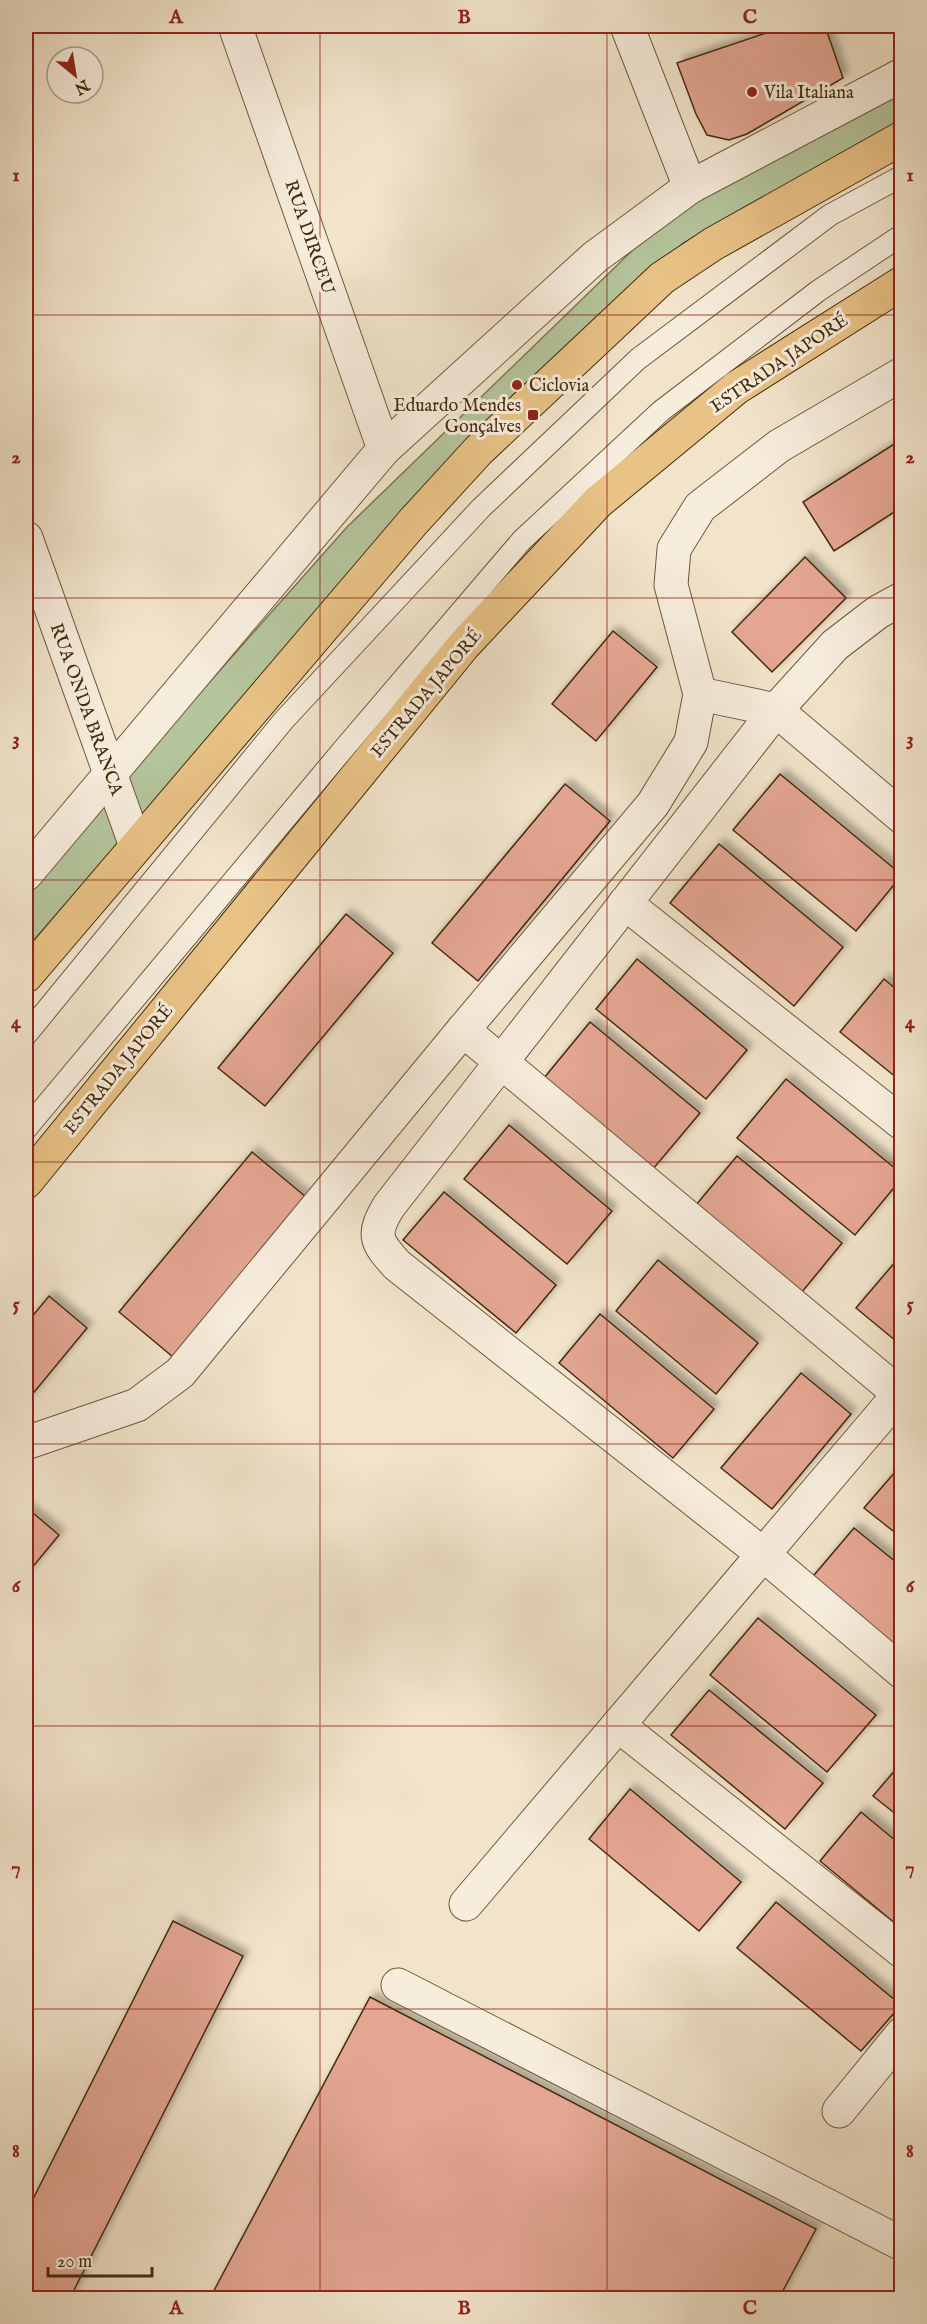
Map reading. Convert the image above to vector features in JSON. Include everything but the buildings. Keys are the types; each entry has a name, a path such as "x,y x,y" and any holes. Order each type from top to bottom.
{"main road":[{"path":"26,976 405,531 478,451 662,278 712,244 902,138"},
{"name":"ESTRADA JAPORÉ","path":"26,1182 465,645 598,502 736,388 902,283"}],"street":[{"name":"RUA DIRCEU","path":"235,26 384,449"},
{"path":"627,26 690,188"},
{"path":"26,874 384,449 595,257 690,188 902,75"},
{"path":"26,1443 137,1406 180,1373 653,804 691,742 700,694 670,585 674,549 700,507 770,453 902,374"},
{"name":"RUA ONDA BRANCA","path":"26,538 136,846"},
{"path":"902,599 878,612 835,645 777,710 389,1206 378,1225 377,1236 382,1248 406,1272 764,1555 902,1672"},
{"path":"700,694 777,710 902,817"},
{"path":"625,903 902,1123"},
{"path":"463,1030 901,1394 466,1904"},
{"path":"618,1725 902,1951"},
{"path":"398,1985 902,2244"},
{"path":"838,2111 902,2034"}],"lane":[{"path":"26,1035 284,720 481,508 638,358 831,215 902,176"},
{"path":"26,1129 346,746 522,540 661,411 818,291 902,235"}],"green space":[{"name":"Ciclovia","path":"901,87 901,120 683,243 372,551 26,949 26,889 347,527 672,212"}],"place":[{"name":"Vila Italiana","path":"752,92"},
{"name":"Ciclovia","path":"517,385"},
{"name":"Eduardo Mendes Gonçalves","path":"533,415"}]}
